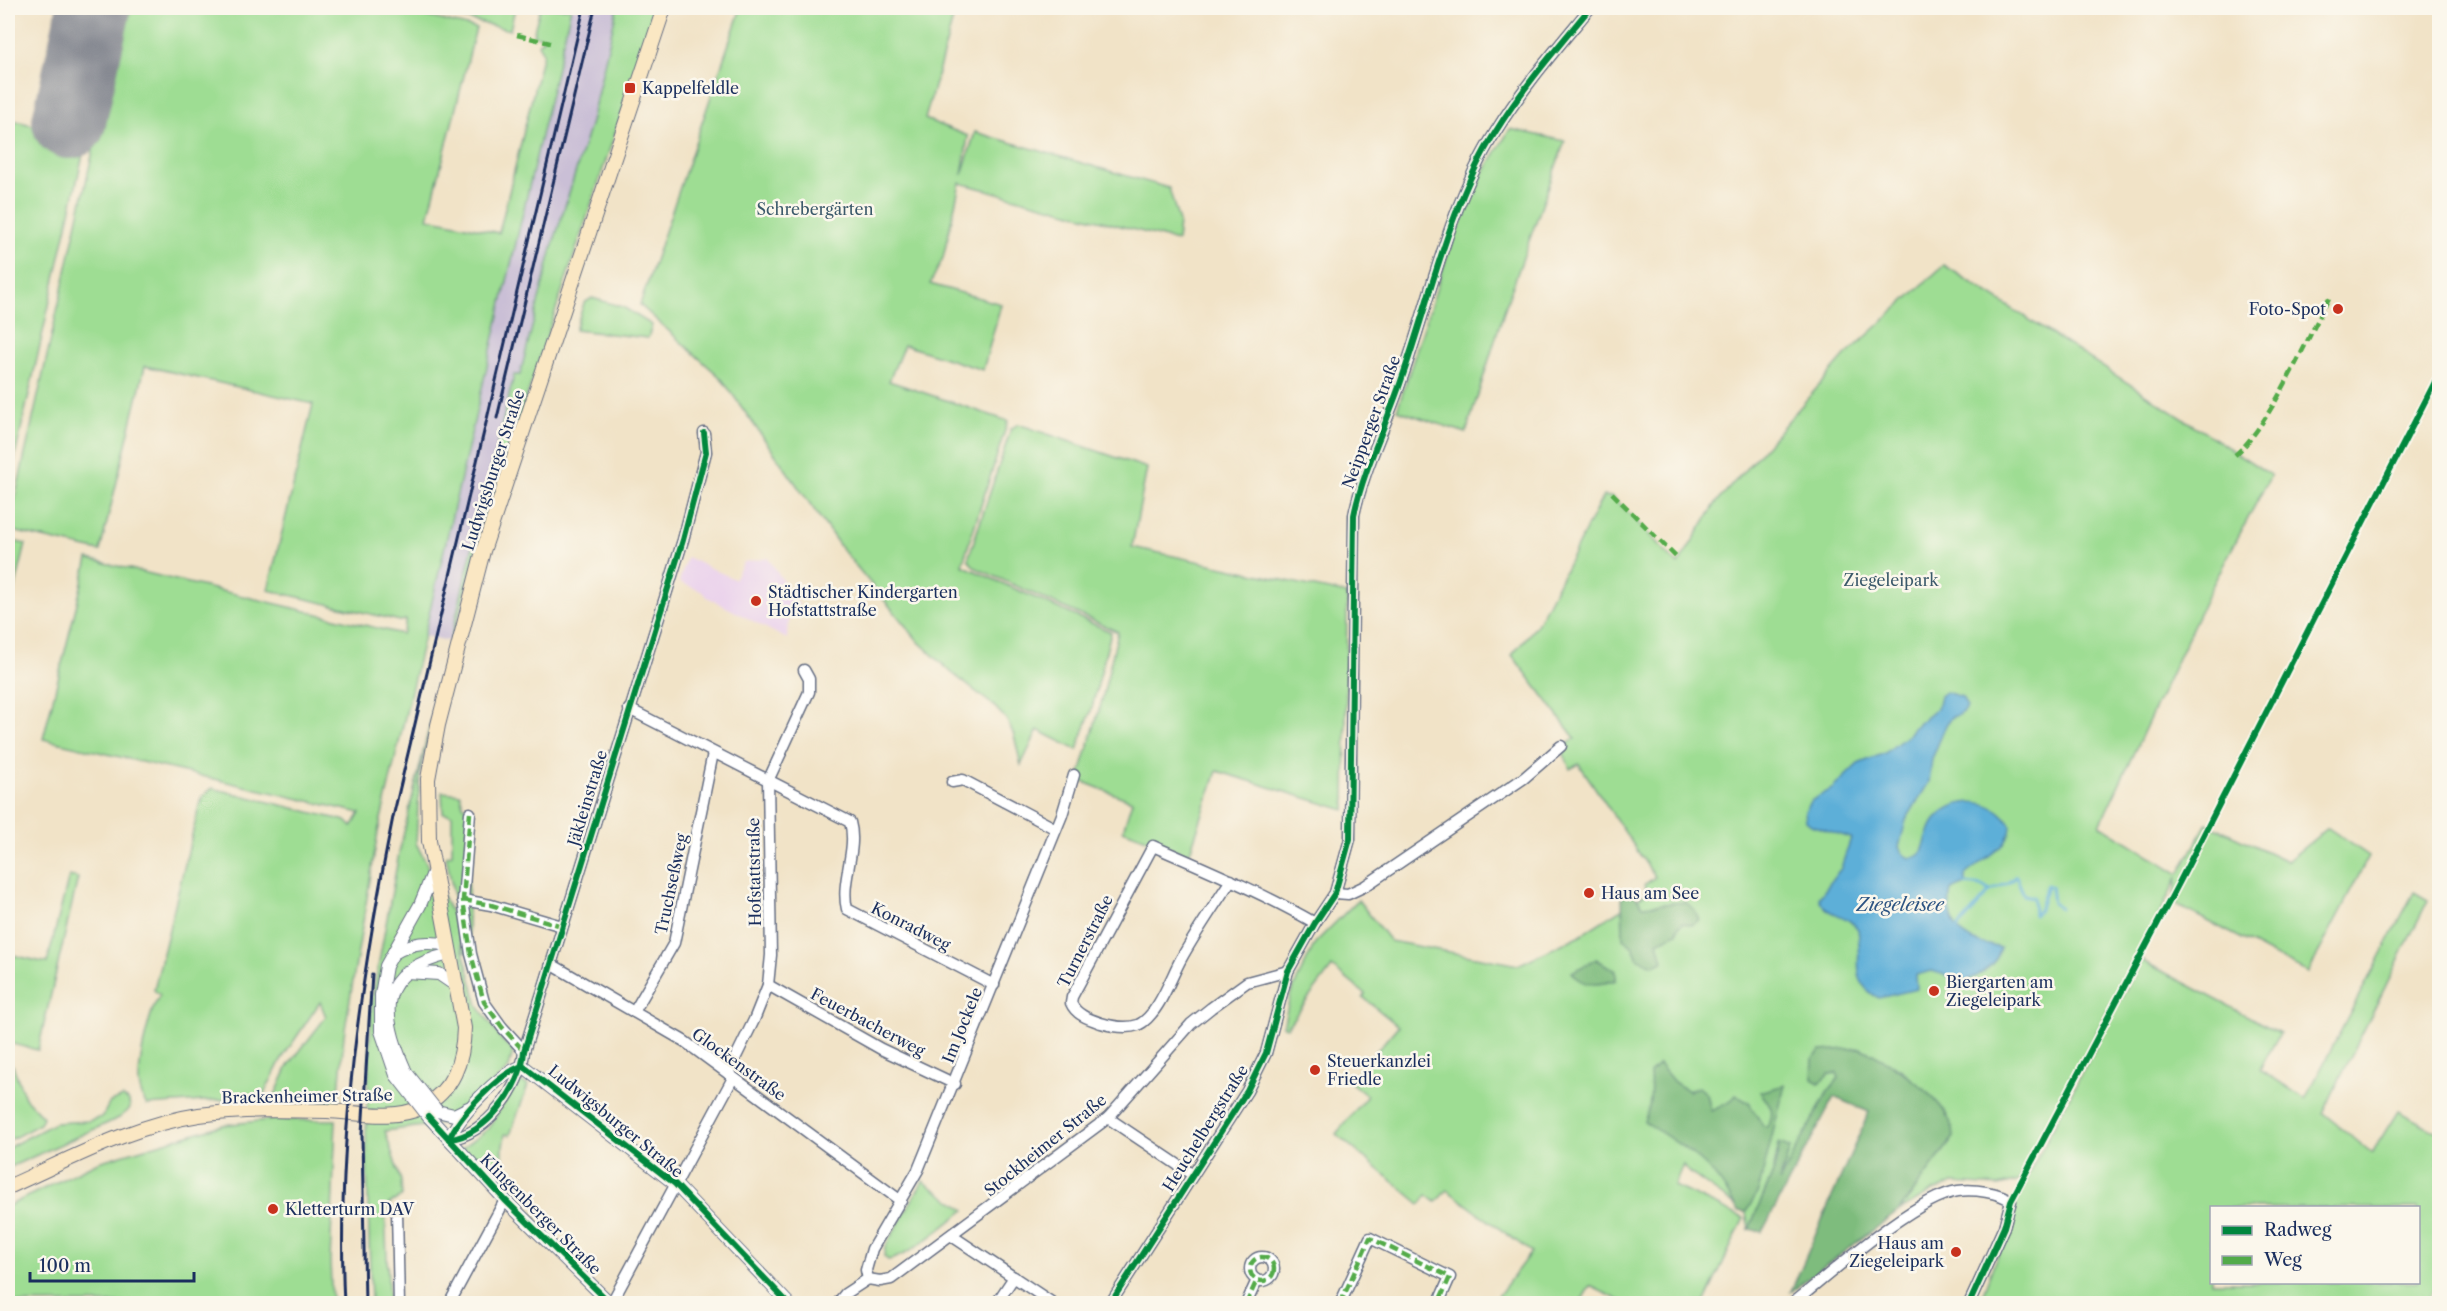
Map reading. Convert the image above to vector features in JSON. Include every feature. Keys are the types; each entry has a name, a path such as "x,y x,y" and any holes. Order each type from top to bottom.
{"main road":[{"name":"Ludwigsburger Straße","path":"404,1112 419,1108 444,1091 458,1069 464,1050 464,1028 458,987 433,873 429,840 428,779 438,725 466,612 516,450 664,8"},
{"name":"Brackenheimer Straße","path":"8,1187 103,1144 198,1115 258,1110 373,1114 404,1112"}],"street":[{"name":"Neipperger Straße","path":"1335,892 1350,839 1354,515 1364,474 1393,404 1456,212 1472,179 1496,131 1590,8"},
{"name":"Jäkleinstraße","path":"449,1139 461,1138 484,1123 509,1091 523,1066 524,1051 687,526 706,452 704,433"},
{"name":"Hofstattstraße","path":"611,1304 731,1075 768,985 771,955 768,781 809,692 809,679 804,670"},
{"path":"629,709 768,781"},
{"path":"1335,892 1348,894 1365,886 1516,783 1561,746"},
{"name":"Truchseßweg","path":"634,1012 674,943 713,753"},
{"name":"Im Jockele","path":"868,1279 866,1270 872,1249 901,1201 954,1084 1056,829 1074,775"},
{"path":"952,782 963,780 1056,829"},
{"name":"Konradweg","path":"768,781 850,822 852,836 845,901 847,909 852,914 994,985"},
{"path":"471,813 463,900 471,954 484,1002 524,1051"},
{"name":"Turnerstraße","path":"1231,880 1181,959 1157,1005 1145,1019 1137,1025 1121,1026 1086,1018 1076,1011 1071,1003 1072,997 1153,846 1231,880 1315,923"},
{"name":"Klingenberger Straße","path":"433,873 420,905 386,966 380,1013 387,1054 433,1113 449,1139 505,1200 611,1304"},
{"name":"Heuchelbergstraße","path":"1110,1304 1247,1091 1266,1053 1288,971 1335,892"},
{"path":"463,900 491,904 562,926"},
{"path":"393,954 407,945 422,942 449,950"},
{"path":"401,1073 388,1011 390,996 405,972 449,950"},
{"name":"Glockenstraße","path":"551,964 684,1041 901,1201"},
{"name":"Stockheimer Straße","path":"837,1304 845,1294 868,1279 880,1281 891,1279 952,1236 1108,1118 1197,1019 1247,982 1288,971"},
{"path":"405,972 439,974 458,987"},
{"name":"Feuerbacherweg","path":"768,985 881,1049 954,1084"},
{"name":"Ludwigsburger Straße","path":"449,1139 454,1128 475,1104 511,1069 523,1066 675,1184 789,1304"},
{"name":"Ludwigsburger Straße","path":"433,1113 454,1115 475,1104"},
{"path":"1108,1118 1193,1175"},
{"path":"1792,1304 1900,1220 1934,1200 1958,1191 2003,1195 2011,1201 2004,1227 1969,1304"},
{"path":"449,1304 505,1200"},
{"path":"398,1210 399,1304"},
{"path":"952,1236 1054,1304"},
{"path":"1340,1304 1370,1238 1450,1277 1438,1304"},
{"path":"996,1304 1014,1277"},
{"path":"1246,1304 1257,1280"}],"shaded area":[{"path":"571,8 617,8 584,149 539,298 520,376 514,375 449,641 424,636"},
{"name":"Städtischer Kindergarten Hofstattstraße","path":"687,557 734,579 744,562 768,558 799,605 789,620 787,639 707,597 701,591 679,582"}],"green space":[{"path":"73,8 116,8 8,487 8,119 44,128"},
{"path":"125,8 390,8 476,28 428,218 499,233 543,53 538,44 545,37 533,35 540,8 571,8 378,832 344,1035 338,1103 265,1101 276,1093 288,1066 326,1017 320,1002 281,1060 264,1094 233,1099 147,1105 141,1092 139,1075 148,1024 160,995 154,990 201,799 212,788 346,821 352,827 360,813 43,739 88,559 402,634 406,620 400,621 268,590 313,404 145,366 100,551 8,530"},
{"path":"422,8 515,8 510,30"},
{"path":"617,8 657,8 489,509 452,640 420,772 416,843 454,918 478,1006 502,1040 513,1051 509,1068 454,1122 385,1131 401,1181 402,1196 389,1204 385,1212 389,1303 371,1304 366,1133 372,1000 399,853 514,375 520,375 552,248 591,122"},
{"name":"Schrebergärten","path":"741,8 956,8 925,119 968,136 962,175 975,132 1169,188 1179,222 1177,241 960,183 943,258 930,284 1001,304 983,370 904,345 889,381 1008,421 962,565 1111,632 1092,708 1077,750 1038,730 1021,765 1014,735 1006,719 993,705 952,673 919,642 842,549 721,378 640,305"},
{"path":"1510,129 1565,141 1506,305 1466,433 1397,410 1460,216"},
{"name":"Ziegeleipark","path":"1944,265 2271,475 2208,594 2100,825 2179,874 2207,823 2287,861 2328,828 2369,856 2308,973 2173,903 2177,877 2146,944 2142,945 2019,1181 1999,1186 1953,1183 1933,1191 1899,1211 1954,1137 1945,1112 1902,1070 1860,1048 1830,1074 1837,1073 1839,1078 1827,1093 1778,1184 1790,1148 1779,1144 1773,1173 1749,1229 1746,1213 1686,1170 1683,1165 1674,1186 1744,1218 1704,1303 1625,1303 1590,1286 1580,1303 1493,1303 1531,1252 1447,1190 1436,1202 1427,1195 1420,1204 1336,1134 1367,1096 1350,1082 1398,1026 1363,997 1365,994 1332,967 1287,1027 1283,1026 1291,993 1315,943 1358,900 1390,941 1518,965 1579,936 1648,892 1644,885 1655,877 1579,764 1570,769 1562,749 1575,738 1512,655 1537,625 1603,496 1612,497 1621,505 1678,565 1716,503 1845,356"},
{"path":"592,298 623,307 652,325 648,338 575,330 584,303"},
{"path":"1018,424 1147,468 1132,547 1347,594 1345,810 1217,771 1189,855 1123,830 1132,801 1078,780 1101,704 1118,632 974,567 968,559 1011,429"},
{"path":"8,540 26,544 8,617"},
{"path":"442,792 460,794 463,805 468,809 468,952 465,952 446,856 452,854 452,815 443,813"},
{"path":"69,876 78,878 38,1050 8,1043 8,954 47,963"},
{"path":"2414,892 2428,900 2323,1113 2372,1153 2398,1111 2439,1133 2439,1281 2427,1303 1979,1304 2022,1187 2141,960 2280,1033 2260,1069 2305,1099"},
{"path":"1622,893 1633,893 1643,906 1685,902 1694,909 1699,920 1692,925 1683,923 1678,927 1677,933 1658,942 1663,961 1654,965 1638,959 1633,947 1623,939"},
{"path":"1596,959 1616,971 1616,980 1598,984 1586,983 1572,972"},
{"path":"1860,1048 1903,1072 1932,1096 1951,1123 1954,1137 1899,1211 1791,1291 1869,1112 1834,1097 1762,1232 1749,1229 1773,1173 1780,1143 1790,1148 1779,1182 1827,1093 1839,1078 1837,1073 1829,1074 1819,1083 1812,1079 1813,1058 1821,1051"},
{"path":"8,1061 13,1066 25,1098 43,1117 40,1124 8,1141"},
{"path":"1659,1064 1674,1082 1688,1091 1699,1087 1707,1094 1711,1111 1730,1102 1736,1095 1749,1103 1763,1126 1768,1127 1772,1112 1760,1092 1785,1085 1758,1192 1746,1212 1738,1211 1719,1180 1698,1158 1644,1121 1650,1103 1650,1073"},
{"path":"518,1080 528,1085 510,1135 505,1134 502,1161 504,1172 513,1190 537,1219 533,1223 502,1192 498,1178 487,1174 461,1149 488,1129"},
{"path":"123,1097 129,1101 130,1109 119,1118 8,1168 8,1149 13,1145 55,1123 88,1121 102,1117 110,1102"},
{"path":"267,1120 336,1120 330,1262 332,1303 8,1303 8,1206 98,1162 223,1125"},
{"path":"923,1181 965,1210 917,1246 888,1260 884,1256 885,1247"}],"water":[{"name":"Ziegeleisee","path":"1945,692 1962,697 1967,707 1959,715 1951,717 1946,725 1932,759 1929,782 1906,820 1899,847 1908,857 1913,858 1920,855 1935,820 1954,806 1964,803 1975,802 1986,805 1996,809 2004,816 2011,826 2003,845 1966,874 1966,884 1951,890 1950,896 1950,910 1958,929 1976,942 2001,948 1992,964 1982,973 1970,979 1964,981 1932,971 1916,975 1917,989 1879,998 1869,992 1860,977 1858,929 1848,920 1831,912 1819,898 1841,868 1851,838 1811,825 1806,821 1805,811 1812,800 1832,789 1858,764 1885,753 1908,735 1937,708 1940,696"}],"waterway":[{"path":"1966,884 1982,886 1990,891 2008,883 2016,876 2024,895 2033,897 2034,915 2039,911 2047,885 2051,887 2053,903 2060,908"},
{"path":"1957,929 1990,891"}],"runway":[{"path":"69,122 94,8"}],"railway":[{"path":"344,1304 342,1242 348,1120 361,998 381,877 393,817 584,8"},
{"path":"497,418 595,8"},
{"path":"365,1304 362,1134 372,974"}],"marked path":[{"path":"517,35 550,43"},
{"path":"2235,455 2248,442 2274,404 2329,298"},
{"path":"1612,493 1677,558"},
{"path":"470,813 463,900 471,954 484,1002 502,1027 524,1051"},
{"path":"463,900 491,905 562,926"},
{"path":"1340,1304 1370,1238 1450,1277 1438,1304"},
{"path":"1262,1257 1267,1258 1273,1264 1274,1269 1273,1274 1267,1280 1262,1281 1257,1280 1251,1274 1250,1269 1251,1264 1257,1258 1262,1257"},
{"path":"1246,1304 1257,1280"}],"cycle path":[{"path":"1110,1304 1247,1091 1266,1053 1288,971 1335,893 1350,839 1354,515 1358,497 1402,378 1453,220 1480,159 1518,99 1590,8"},
{"path":"1969,1304 2004,1227 2011,1201 2180,881 2440,372"},
{"path":"449,1139 463,1136 488,1119 500,1107 517,1079 683,540 706,452 704,433"},
{"path":"449,1139 461,1119 492,1086 513,1070 523,1066 675,1184 789,1304"},
{"path":"428,1116 505,1200 611,1304"}],"place":[{"name":"Kappelfeldle","path":"630,88"},
{"name":"Foto-Spot","path":"2338,309"},
{"name":"Städtischer Kindergarten Hofstattstraße","path":"756,601"},
{"name":"Haus am See","path":"1589,893"},
{"name":"Biergarten am Ziegeleipark","path":"1934,991"},
{"name":"Steuerkanzlei Friedle","path":"1315,1070"},
{"name":"Kletterturm DAV","path":"273,1209"},
{"name":"Haus am Ziegeleipark","path":"1956,1252"}]}
